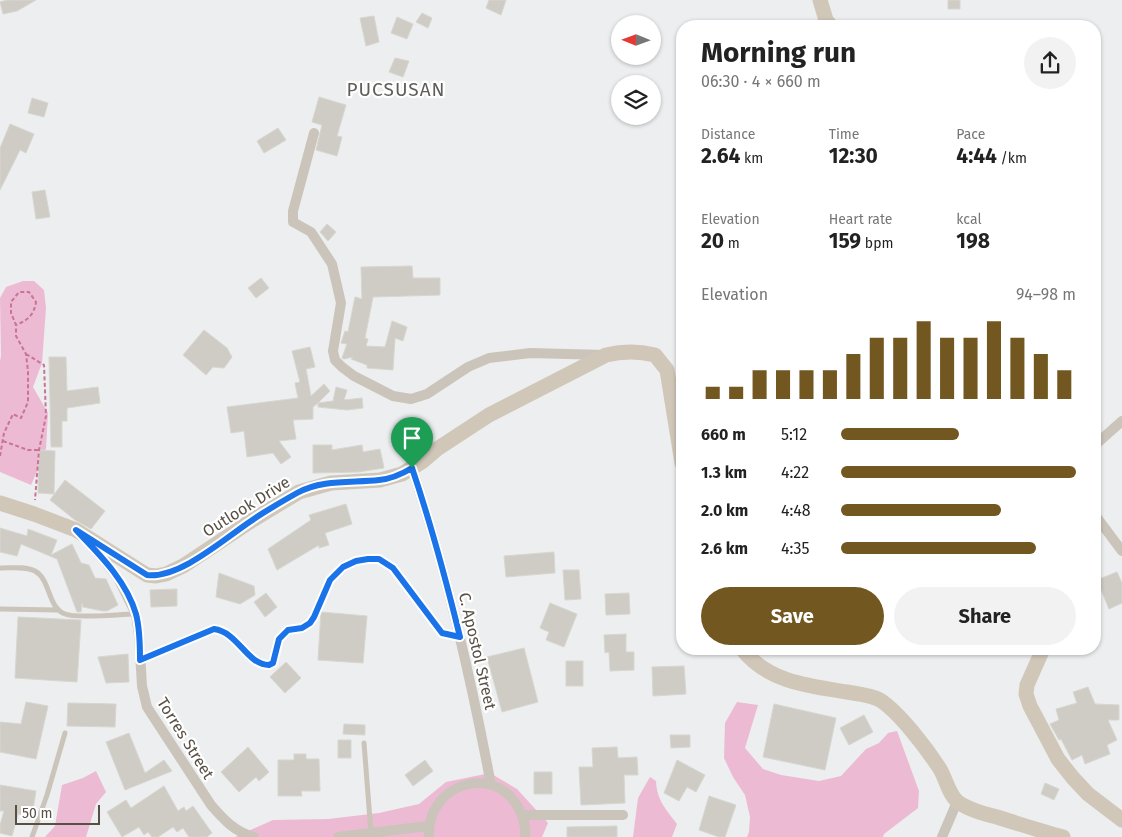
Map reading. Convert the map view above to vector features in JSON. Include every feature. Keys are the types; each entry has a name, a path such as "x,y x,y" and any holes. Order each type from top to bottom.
{"street":[{"path":"820,0 826,20"},
{"path":"314,133 293,211 293,222 311,232 332,264 341,302 333,351 335,360 342,367 393,396 410,399 427,394 468,366 489,358 530,353 606,355"},
{"name":"Outlook Drive","path":"0,503 76,530 147,575 156,576 166,574 183,566 299,492 331,483 380,480 402,474 489,415 606,355 620,351 635,351 656,355 667,370 676,426"},
{"path":"1101,440 1122,421"},
{"name":"C. Apostol Street","path":"412,468 444,571 491,785"},
{"path":"1101,523 1122,551"},
{"name":"Torres Street","path":"76,530 118,578 136,614 144,699 152,714 211,805 237,831 254,837"},
{"path":"747,655 765,671 782,679 794,683 864,695 880,700 899,717 929,754 941,770 958,802 986,814 1063,837"},
{"path":"1040,655 1027,685 1026,694 1030,706 1058,759 1073,778 1088,794 1122,820"},
{"path":"429,837 428,826 436,806 450,791 470,784 491,785 504,792 515,802 523,815 525,837"},
{"path":"942,837 958,802"},
{"path":"523,815 623,815"},
{"path":"338,837 428,826"}],"lane":[{"path":"140,660 214,629 222,630 230,635 258,663 269,665 273,663 279,639 288,630 302,628 310,623 330,580 343,567 356,561 368,559 379,559 393,568 442,633 460,637"},
{"path":"0,568 26,569 37,572 58,610"},
{"path":"0,609 58,610 69,616 136,614"},
{"path":"32,837 47,795 65,733"},
{"path":"364,743 371,833"}],"path":[{"path":"0,456 4,433 13,414 21,418 28,402 26,354 16,336 16,325 10,313 11,302 19,292 30,292 36,302 35,310 27,320 16,325"},
{"path":"26,354 44,365 46,416 39,450 34,514"},
{"path":"3,441 28,450 39,450"}],"shaded area":[{"path":"23,281 34,281 44,290 46,308 42,363 33,387 48,413 46,448 31,485 0,472 0,298 6,287"},
{"path":"737,702 758,705 745,748 763,769 781,775 819,781 841,776 866,749 879,743 888,733 897,731 919,791 918,808 884,834 883,837 747,837 750,817 745,795 733,777 724,758 725,723"},
{"path":"96,771 106,792 96,804 86,837 45,837 55,826 62,785 83,778"},
{"path":"490,773 517,789 548,823 542,837 235,837 273,820 328,819 379,813 419,804 446,782"},
{"path":"650,777 656,781 660,799 677,824 672,837 633,837 638,798"}],"building":[{"path":"7,0 36,0 17,11 3,14 0,2"},
{"path":"489,0 506,0 501,15 486,8"},
{"path":"948,0 960,0 960,9 948,9"},
{"path":"422,13 432,18 428,28 416,22"},
{"path":"374,16 379,42 366,46 360,18"},
{"path":"397,17 413,24 407,39 391,33"},
{"path":"395,58 409,61 403,77 389,72"},
{"path":"319,97 346,105 337,136 342,137 337,156 316,150 322,125 312,122"},
{"path":"32,98 48,103 44,117 28,113"},
{"path":"10,124 34,134 26,153 20,150 0,190 0,148"},
{"path":"278,128 286,140 264,153 257,141"},
{"path":"45,190 50,217 36,219 32,192"},
{"path":"327,224 336,232 328,241 320,232"},
{"path":"412,266 413,278 440,278 440,295 373,297 365,338 368,339 366,346 385,347 392,321 407,327 403,341 395,338 393,370 367,368 367,365 351,359 353,357 342,358 347,344 341,343 345,331 348,332 355,297 362,299 361,267"},
{"path":"261,278 269,288 256,298 248,288"},
{"path":"204,330 227,348 232,357 224,368 213,367 206,375 183,355"},
{"path":"310,347 315,367 306,369 311,396 324,384 330,391 313,407 313,419 293,420 296,439 279,441 291,457 281,464 273,453 247,457 244,431 231,433 227,407 298,398 295,383 300,382 292,351"},
{"path":"49,357 66,357 67,391 98,387 100,403 67,408 67,421 62,421 62,447 51,447"},
{"path":"336,387 347,390 344,400 362,398 363,408 347,410 318,407 318,403 333,401"},
{"path":"313,445 332,445 332,450 362,445 363,452 380,449 384,468 358,472 313,473"},
{"path":"39,450 55,451 54,494 38,493"},
{"path":"65,480 105,511 91,529 75,520 50,500"},
{"path":"346,504 352,524 325,533 329,545 319,548 319,545 277,570 268,549 311,520 309,515"},
{"path":"0,528 27,536 28,529 57,540 51,555 72,544 81,563 89,565 95,578 106,579 118,605 103,611 83,607 82,603 81,612 77,612 57,559 21,544 17,556 0,552"},
{"path":"554,552 555,573 506,577 504,556"},
{"path":"563,570 579,570 581,599 565,600"},
{"path":"1117,572 1122,583 1122,603 1109,609 1101,590 1101,578"},
{"path":"219,573 254,586 255,595 240,604 216,597"},
{"path":"177,589 177,606 151,607 150,590"},
{"path":"266,593 277,607 265,617 254,602"},
{"path":"629,593 630,614 606,615 605,594"},
{"path":"550,603 577,614 564,647 546,640 549,632 540,628"},
{"path":"321,612 367,616 363,663 318,660"},
{"path":"18,617 81,620 77,682 15,678"},
{"path":"626,634 626,652 634,652 634,670 610,671 609,652 605,653 604,635"},
{"path":"524,648 538,702 502,712 487,657"},
{"path":"128,654 129,682 106,683 98,657"},
{"path":"566,661 583,661 583,686 566,686"},
{"path":"286,662 301,678 285,693 270,677"},
{"path":"684,666 686,694 653,696 652,667"},
{"path":"1088,687 1095,704 1119,705 1119,720 1108,720 1117,740 1107,745 1110,754 1085,764 1082,755 1072,760 1061,739 1059,740 1050,724 1059,720 1056,709 1077,703 1073,692"},
{"path":"26,702 48,706 36,759 0,752 0,722 21,724"},
{"path":"68,703 116,704 115,727 67,726"},
{"path":"774,704 836,718 825,770 763,757"},
{"path":"864,715 873,732 849,745 840,728"},
{"path":"344,724 365,725 365,735 343,734"},
{"path":"129,733 145,773 164,760 172,771 125,790 106,742"},
{"path":"670,735 690,735 690,747 671,748"},
{"path":"338,740 351,740 351,758 338,758"},
{"path":"248,747 269,772 259,781 256,777 239,792 221,772"},
{"path":"617,747 618,758 637,757 638,775 624,775 625,803 581,805 579,767 593,767 592,748"},
{"path":"294,754 306,754 306,759 319,759 320,791 301,791 302,796 278,796 278,760 294,760"},
{"path":"425,760 433,771 413,786 405,775"},
{"path":"677,760 705,775 696,792 687,787 679,801 664,793"},
{"path":"534,772 552,772 552,794 534,794"},
{"path":"1045,783 1059,789 1054,800 1041,794"},
{"path":"0,785 36,791 32,816 18,814 12,836 0,833 4,811 0,811"},
{"path":"164,786 178,811 184,807 186,811 193,806 212,833 207,837 189,837 183,828 177,832 173,827 158,837 152,837 148,832 144,835 139,827 122,837 107,812 126,800 131,808"},
{"path":"709,796 736,805 725,837 719,837 699,830"},
{"path":"617,826 617,837 567,837 567,827"}],"district":[{"name":"PUCSUSAN","path":"396,89"}],"route":[{"path":"412,468 428,516 460,637 442,633 393,568 386,562 379,559 368,559 356,561 343,567 330,580 310,623 302,628 288,630 279,639 273,663 269,665 258,663 230,635 222,630 214,629 140,660 136,614 128,596 118,578 104,560 76,530 147,575 156,576 166,574 183,566 299,492 331,483 390,478 412,468"}]}
